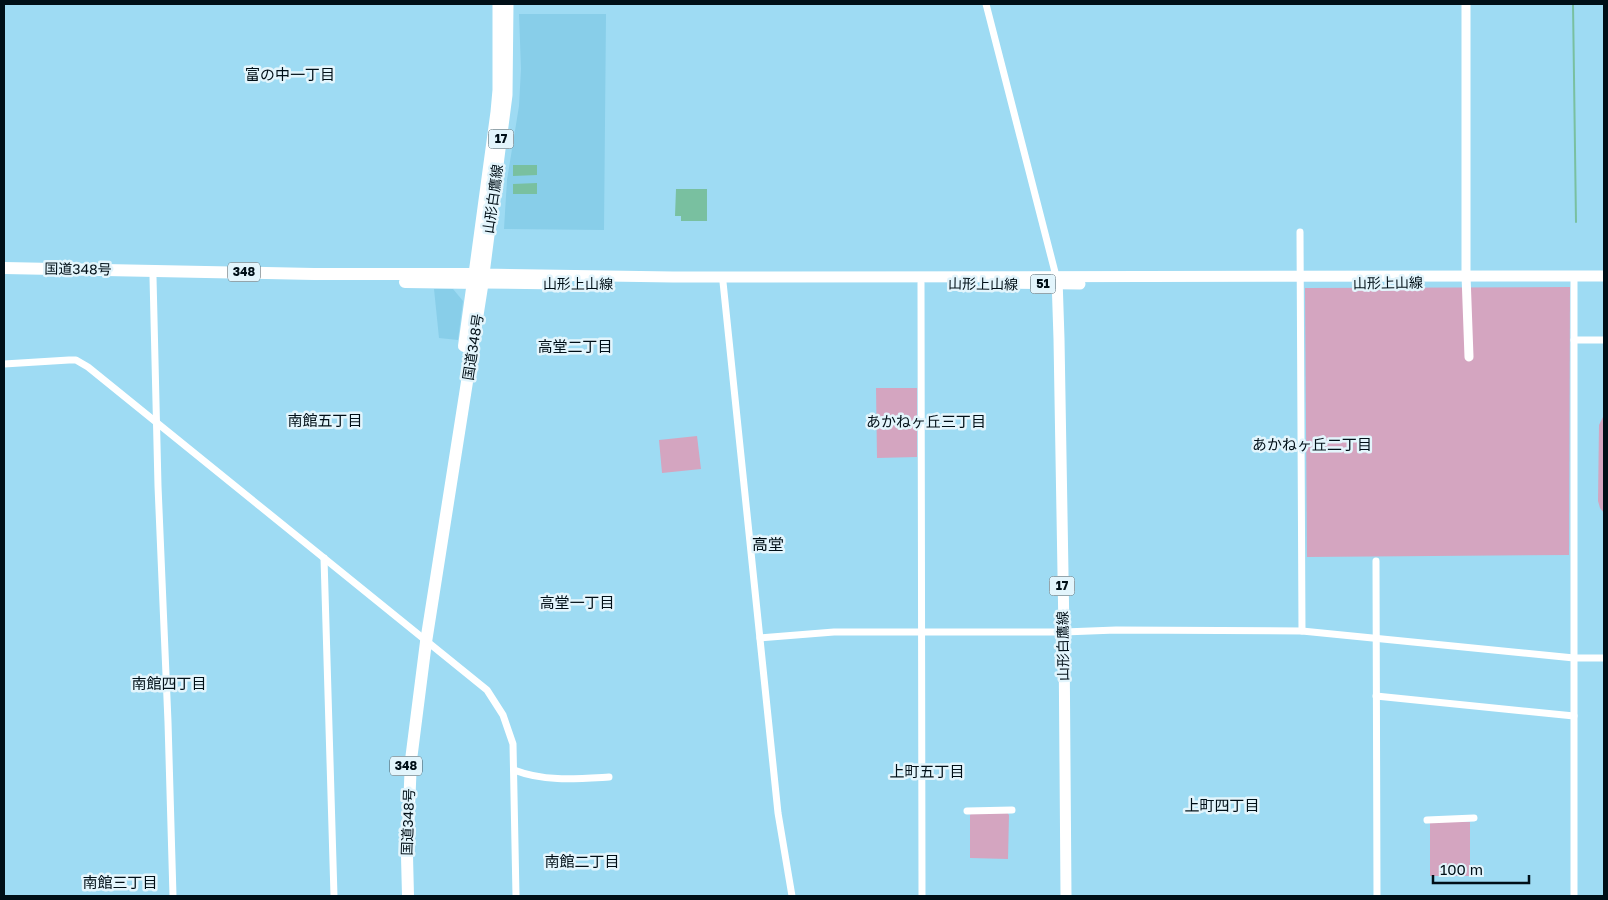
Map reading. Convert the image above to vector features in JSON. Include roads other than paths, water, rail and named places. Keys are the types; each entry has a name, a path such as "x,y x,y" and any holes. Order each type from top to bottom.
{"highway":[{"name":"国道348号","path":"4,268 478,279"},
{"name":"国道348号","path":"4,274 478,279"},
{"name":"国道348号","path":"402,896 401,856 406,768 478,279"},
{"name":"国道348号","path":"408,896 406,856 411,760 424,640"}],"main road":[{"name":"山形白鷹線","path":"478,279 496,105 498,4"},
{"name":"山形白鷹線","path":"478,279 507,95 508,4"},
{"name":"山形上山線","path":"478,279 673,277 1300,280 1574,279 1604,276"},
{"name":"山形上山線","path":"478,279 922,283 1057,280"},
{"name":"山形上山線","path":"1574,279 1604,282"},
{"name":"山形白鷹線","path":"1057,280 1064,632 1066,896"}],"street":[{"path":"986,4 1057,280"},
{"path":"1466,4 1466,279 1469,357"},
{"path":"1300,232 1302,631"},
{"path":"153,277 173,896"},
{"path":"1574,279 1574,896"},
{"path":"723,282 778,813 792,896"},
{"path":"922,283 922,896"},
{"path":"1574,340 1604,340"},
{"path":"4,364 76,360 99,374 487,690 508,724 513,744 516,896"},
{"path":"324,558 334,896"},
{"path":"1376,561 1377,896"},
{"path":"760,638 834,632 1302,631 1574,658 1604,658"},
{"path":"1376,696 1574,716"},
{"path":"514,770 547,779 609,778"},
{"path":"967,810 1012,810"},
{"path":"1427,820 1474,818"}],"waterway":[{"path":"1573,4 1576,222"}],"district":[{"name":"富の中一丁目","path":"290,75"},
{"name":"高堂二丁目","path":"575,347"},
{"name":"南館五丁目","path":"325,421"},
{"name":"あかねヶ丘三丁目","path":"926,422"},
{"name":"あかねヶ丘二丁目","path":"1312,445"},
{"name":"高堂","path":"768,544"},
{"name":"高堂一丁目","path":"577,603"},
{"name":"南館四丁目","path":"169,684"},
{"name":"上町五丁目","path":"927,772"},
{"name":"上町四丁目","path":"1222,806"},
{"name":"南館二丁目","path":"582,862"},
{"name":"南館三丁目","path":"120,883"}]}
